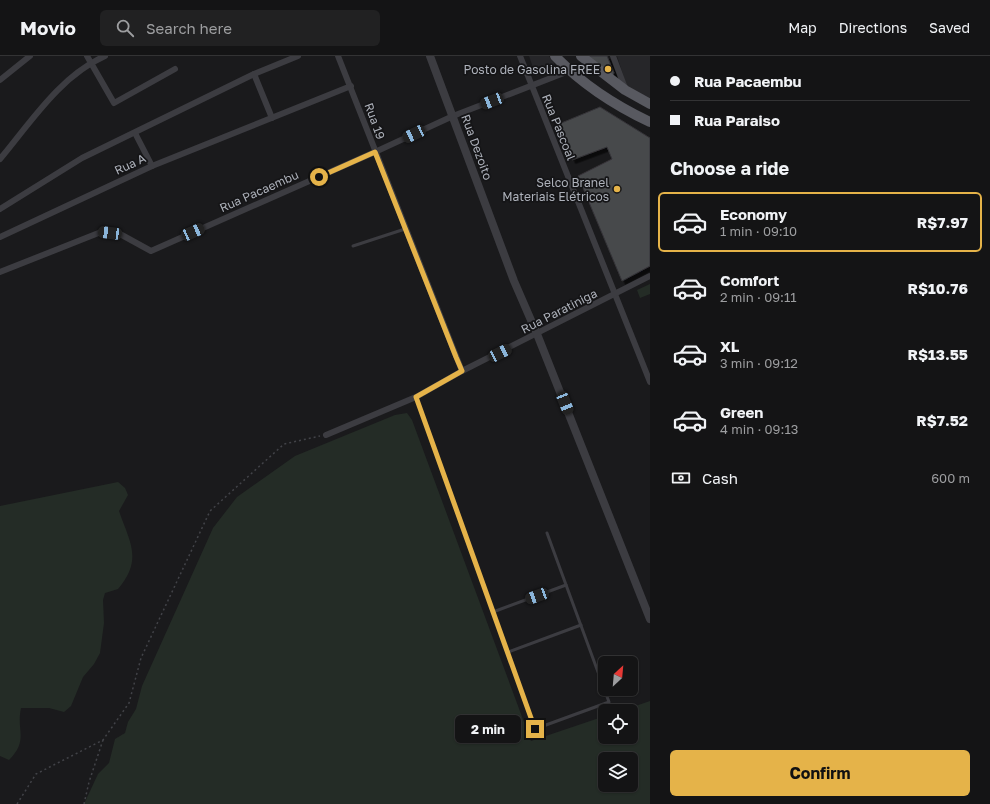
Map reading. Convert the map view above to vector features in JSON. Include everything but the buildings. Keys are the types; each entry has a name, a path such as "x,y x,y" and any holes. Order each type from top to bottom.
{"main road":[{"path":"555,56 570,71 629,111 650,122"},
{"path":"581,56 625,90 650,104"}],"street":[{"path":"0,80 30,56"},
{"path":"87,56 114,103 175,70"},
{"path":"0,159 62,85 90,63 105,56"},
{"path":"0,209 82,158 254,74 298,56"},
{"name":"Rua 19","path":"338,56 462,371"},
{"name":"Rua Dezoito","path":"430,56 514,281 538,334 650,619"},
{"name":"Rua Pascoal","path":"520,56 650,382"},
{"path":"613,56 625,90"},
{"name":"Rua Pacaembu","path":"0,272 101,232 120,234 151,251 453,116 570,71"},
{"path":"254,74 272,118"},
{"name":"Rua A","path":"0,237 152,166 351,86"},
{"path":"135,133 152,166"},
{"name":"Rua Paratiniga","path":"326,435 416,397 462,371 538,334 650,276"}],"lane":[{"path":"353,246 405,229"},
{"path":"416,397 535,729 609,702 547,533"},
{"path":"493,612 566,585"},
{"path":"508,652 581,625"}],"path":[{"path":"84,804 89,782 103,740 129,702 140,658 210,512 284,444 326,435"},
{"path":"16,804 36,774 103,740"}],"shaded area":[{"path":"529,56 549,56 554,63 553,70 536,76"},
{"path":"617,56 650,56 650,100 627,87"},
{"path":"650,284 650,294 640,298 637,290"},
{"path":"407,413 412,420 531,741 598,718 598,744 638,744 638,705 650,701 650,804 84,804 98,774 109,763 115,739 125,733 128,722 136,709 142,686 213,528 237,497 295,456 395,415"},
{"path":"118,482 125,488 128,495 119,511 130,542 132,560 126,578 118,589 105,593 103,600 104,623 100,653 94,664 83,677 71,706 64,712 49,708 21,708 21,735 19,747 9,760 0,756 0,506"}],"place":[{"name":"Posto de Gasolina FREE","path":"608,69"},
{"name":"Selco Branel Materiais Elétricos","path":"617,189"}],"route":[{"path":"319,177 375,152 462,371 416,397 535,729"}]}
